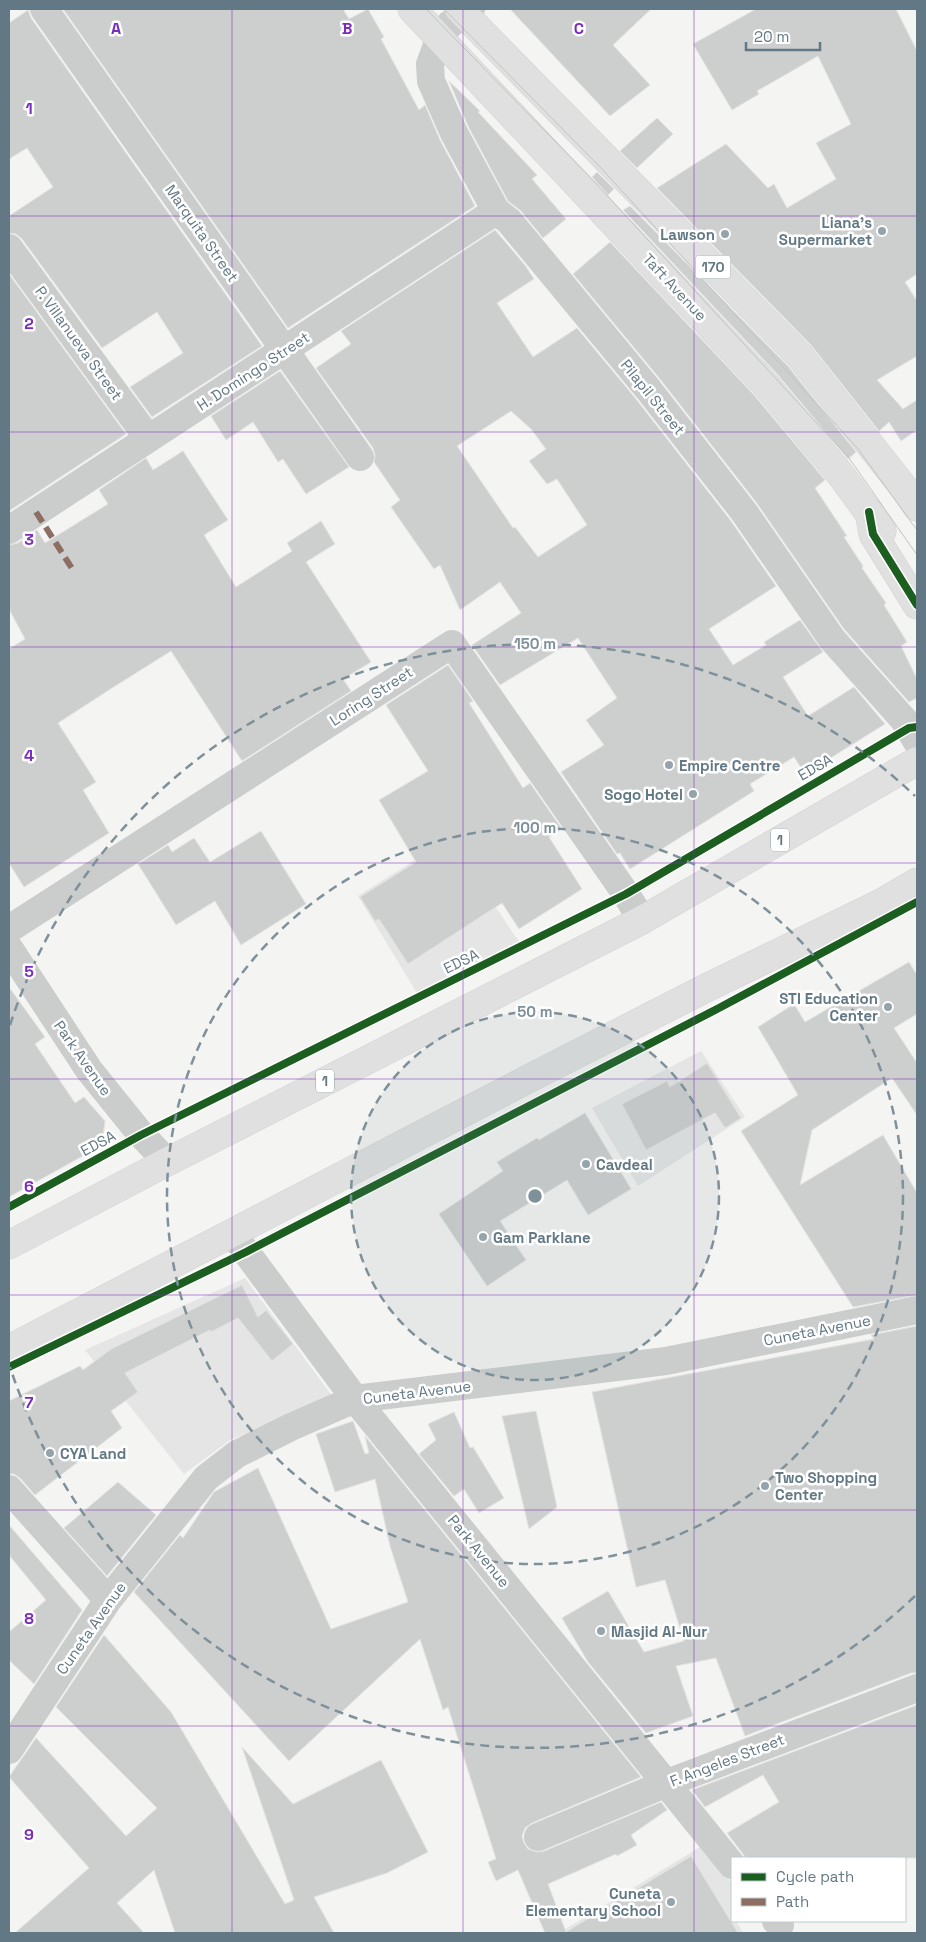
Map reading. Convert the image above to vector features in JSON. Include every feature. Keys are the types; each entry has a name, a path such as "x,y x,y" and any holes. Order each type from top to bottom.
{"main road":[{"name":"Taft Avenue","path":"412,9 767,386 869,512 917,582"},
{"name":"170","path":"464,10 800,356 917,507"},
{"path":"869,512 873,534 917,605"},
{"name":"1","path":"9,1245 167,1162 642,920 917,761"},
{"path":"9,1349 708,987 883,902 917,882"},
{"path":"883,902 917,896"}],"street":[{"name":"Marquita Street","path":"44,9 360,457"},
{"path":"440,37 464,10"},
{"name":"Pilapil Street","path":"440,37 430,64 431,81 454,133 496,211 509,220 648,390 744,512 832,639 904,720 917,742"},
{"name":"H. Domingo Street","path":"9,530 496,211"},
{"name":"P. Villanueva Street","path":"9,248 148,438"},
{"name":"Loring Street","path":"9,929 452,644 624,891 642,920"},
{"name":"Park Avenue","path":"9,948 89,1070 139,1132 167,1162"},
{"name":"Park Avenue","path":"232,1233 355,1399 731,1864"},
{"name":"Cuneta Avenue","path":"9,1750 108,1600 206,1478 237,1454 291,1427 355,1399 666,1361 917,1310"},
{"path":"9,1489 108,1600"},
{"name":"F. Angeles Street","path":"538,1837 667,1783 917,1688"}],"shaded area":[{"path":"450,838 519,942 417,993 358,896"},
{"path":"701,1051 745,1117 638,1186 592,1108"},
{"path":"245,1278 333,1397 230,1440 184,1474 85,1350"},
{"name":"Cuneta Elementary School","path":"705,1844 731,1883 731,1922 737,1922 743,1933 565,1933 564,1930"}],"building":[{"path":"63,9 343,9 349,19 368,9 384,37 381,39 419,110 425,105 440,140 475,206 288,328"},
{"path":"510,9 651,9 613,45 650,85 610,116"},
{"path":"756,9 896,9 917,51 917,274 905,282 917,301 917,356 877,380 903,409 917,400 917,430 901,441 889,422 879,431 811,345 657,188 726,144 768,188 774,184 787,208 836,179 816,143 851,124 818,56 757,91 759,94 732,110 693,44"},
{"path":"28,10 31,18 262,346 152,417 130,387 183,353 157,312 102,348 22,239 16,234 9,233 9,216 53,187 27,148 9,159 9,23"},
{"path":"449,81 480,111 478,112 537,175 532,179 566,219 543,238 521,211 508,201 468,126"},
{"path":"657,118 673,134 637,168 620,151"},
{"path":"597,172 614,189 608,195 592,177"},
{"path":"630,206 788,366 856,452 848,459 778,375 623,210"},
{"path":"495,230 525,265 534,279 497,303 533,357 577,328 636,399 731,521 776,586 709,629 733,665 766,645 764,642 800,620 823,652 783,677 808,716 854,687 885,724 805,774 794,757 750,784 754,791 630,869 620,853 617,854 561,772 604,745 586,720 617,698 578,638 500,685 472,645 521,613 500,582 460,610 440,565 434,569 391,507 400,500 374,462 373,448 316,368 351,344 341,331","holes":["511,411 531,429 546,449 529,461 547,484 557,479 587,525 538,557 515,527 513,528 457,446"]},
{"path":"610,242 755,396 825,480 815,488 847,536 844,537 886,603 884,605 907,642 901,646 917,679 917,698 909,702 844,629 756,502 660,379 573,274"},
{"path":"9,274 126,434 9,511"},
{"path":"280,371 349,467 306,494 283,459 278,462 253,422 226,440 211,416"},
{"path":"183,451 228,520 204,535 236,587 292,551 287,543 321,521 335,544 306,562 371,662 343,679 351,691 242,761 171,651 58,723 96,782 83,790 109,833 24,887 9,863 9,649 25,639 9,609 9,545 18,543 37,530 45,543 108,504 99,490 146,458 153,470"},
{"path":"448,665 473,701 469,703 523,788 530,783 562,829 549,837 582,889 519,929 502,903 408,964 379,919 375,921 360,897 416,862 379,800 428,771 386,705"},
{"path":"261,831 306,904 241,945 215,901 176,925 138,864 168,845 172,852 194,838 210,862"},
{"path":"909,962 917,975 917,1014 894,1028 917,1063 917,1115 892,1078 812,1130 800,1185 883,1135 917,1193 917,1295 853,1307 741,1131 798,1095 758,1027 794,1004 805,1022"},
{"path":"9,987 45,1037 35,1044 75,1103 84,1097 105,1121 103,1137 90,1152 9,1197"},
{"path":"707,1063 741,1118 725,1128 715,1113 646,1150 622,1104 667,1081 670,1087"},
{"path":"585,1113 631,1189 588,1215 567,1180 500,1221 526,1260 487,1286 439,1214 503,1171 497,1162 537,1138 539,1140"},
{"path":"242,1285 258,1317 266,1310 293,1344 272,1361 238,1318 211,1332 210,1330 125,1373 138,1392 111,1411 122,1428 35,1495 20,1478 14,1474 9,1474 9,1401 80,1366 83,1370 111,1349"},
{"name":"Two Shopping Center","path":"917,1326 917,1673 911,1673 745,1736 716,1658 676,1666 693,1716 646,1733 588,1662 562,1618 608,1591 644,1652 684,1641 665,1580 636,1587 592,1392 874,1339 871,1335"},
{"path":"536,1411 557,1507 529,1529 502,1416"},
{"path":"454,1412 470,1448 473,1447 504,1498 479,1513 464,1489 454,1496 419,1454 436,1440 428,1424"},
{"path":"353,1421 365,1454 369,1453 365,1436 641,1777 532,1823 525,1828 522,1836 528,1849 536,1852 544,1851 661,1802 667,1810 631,1835 637,1845 617,1856 616,1854 548,1884 566,1932 691,1856 738,1933 545,1933 518,1870 496,1881 488,1862 496,1859 448,1707 443,1710 420,1639 289,1761 134,1592 180,1535 183,1538 214,1492 258,1468 331,1629 408,1602 390,1546 375,1479 335,1492 316,1434"},
{"path":"118,1482 156,1515 107,1576 64,1528"},
{"path":"9,1525 82,1610 34,1684 9,1660 9,1632 46,1600 9,1555"},
{"path":"104,1635 171,1712 285,1904 294,1900 242,1747 293,1804 381,1760 428,1852 387,1873 314,1897 334,1933 175,1933 154,1870 117,1903 144,1933 15,1933 89,1868 9,1777 36,1738 126,1836 157,1808 56,1707"},
{"path":"917,1705 917,1858 745,1857 727,1833 779,1802 763,1775 705,1807 692,1790"}],"tram line":[{"path":"426,9 591,178 849,458 917,555"},
{"path":"444,9 601,168 858,449 917,530"}],"marked path":[{"path":"36,512 73,570"}],"cycle path":[{"path":"869,512 873,534 917,605"},
{"name":"EDSA","path":"9,1207 141,1135 626,894 909,728 917,727"},
{"path":"9,1367 246,1252 719,1008 917,902"}],"place":[{"name":"Liana's Supermarket","path":"882,231"},
{"name":"Lawson","path":"725,234"},
{"name":"Empire Centre","path":"669,765"},
{"name":"Sogo Hotel","path":"693,794"},
{"name":"STI Education Center","path":"888,1007"},
{"name":"Cavdeal","path":"586,1164"},
{"name":"Gam Parklane","path":"483,1237"},
{"name":"CYA Land","path":"50,1453"},
{"name":"Two Shopping Center","path":"765,1486"},
{"name":"Masjid Al-Nur","path":"601,1631"},
{"name":"Cuneta Elementary School","path":"671,1902"}]}
